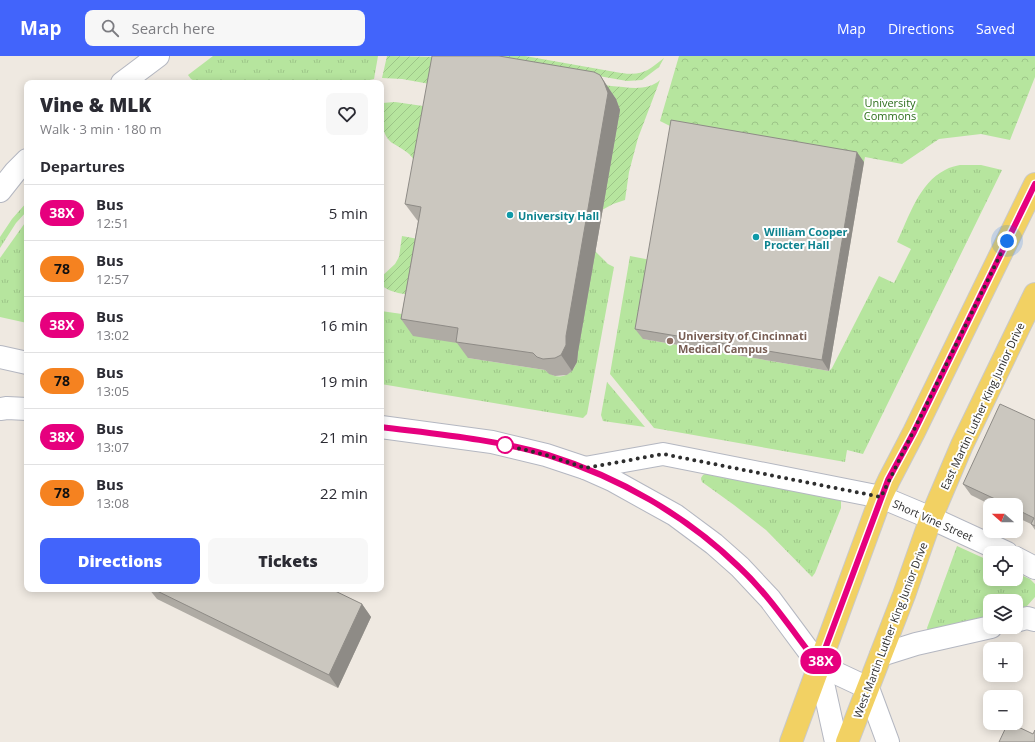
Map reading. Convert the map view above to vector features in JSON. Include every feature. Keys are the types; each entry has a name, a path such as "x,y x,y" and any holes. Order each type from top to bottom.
{"main road":[{"path":"126,80 158,56"},
{"path":"0,191 24,163"},
{"path":"791,742 888,480 918,425 1035,184"},
{"name":"East Martin Luther King Junior Drive","path":"931,518 962,445 1035,294"},
{"path":"0,358 24,362"},
{"path":"0,408 24,410"},
{"path":"384,427 492,442 546,455 586,468 612,480 675,515 714,544 740,567 770,599 819,665 836,742"},
{"name":"Short Vine Street","path":"586,468 663,454 881,497 991,546"},
{"name":"West Martin Luther King Junior Drive","path":"848,742 882,655 931,518"},
{"path":"1023,562 1035,568"},
{"path":"1023,619 1027,618 1035,620"},
{"path":"882,655 916,644 983,629"},
{"path":"819,665 868,688 888,742"}],"green space":[{"path":"213,56 378,56 374,79 370,80 193,80 188,75"},
{"path":"387,56 446,57 611,86 637,88 655,84 660,80 638,138 629,172 625,200 602,210 619,110 616,99 611,92 441,86 402,79 382,78"},
{"path":"486,56 525,56 628,74 644,72 664,58 659,67 642,80 627,81"},
{"name":"University Commons","path":"679,56 1035,56 1035,77 1010,140 981,134 939,139 902,164 865,157 864,162 678,130 660,121"},
{"path":"395,102 437,108 414,160 408,153 389,141 386,136 384,131 384,103"},
{"path":"960,165 981,165 1002,170 863,454 847,450 845,462 654,428 610,374 630,256 656,261 643,339 829,371 832,368 879,276 894,283 911,249 897,242 922,192 928,183 936,176 947,169"},
{"path":"24,205 24,214 16,223 0,248 0,237 12,219"},
{"path":"24,224 24,322 0,317 0,258"},
{"path":"402,236 429,241 419,296 392,291 384,287 384,274 395,264 399,257"},
{"path":"595,251 608,264 614,267 587,414 583,418 384,385 384,311 416,316 470,345 468,358 545,370 558,377 565,376 574,368 577,362 576,347 579,344"},
{"path":"607,382 645,427 603,421 601,415"},
{"path":"707,473 841,501 841,508 815,573 812,577 766,530 702,482 701,478"},
{"path":"957,546 983,558 983,586 1023,586 1023,576 1030,579 1035,584 1035,597 1027,606 1023,607 1023,594 983,594 983,617 928,631 927,628"}],"building":[{"name":"University Hall","path":"432,56 499,56 594,72 600,75 604,82 608,93 566,336 566,345 561,355 555,358 543,359 537,357 533,353 456,342 458,328 401,319 421,207 405,204"},
{"name":"William Cooper Procter Hall","path":"671,120 857,152 822,360 635,329"},
{"path":"1000,404 1035,420 1035,526 1031,524 1034,518 1023,512 1023,498 993,498 963,484"},
{"path":"159,592 337,592 362,604 329,675"},
{"path":"1023,729 1033,734 1035,730 1035,742 999,742 1005,730"}],"bus line":[{"name":"38X","path":"384,427 492,442 546,455 586,468 640,495 675,515 714,544 740,567 770,599 819,665 888,480 914,432 1035,184"}],"place":[{"name":"University Hall","path":"510,215"},
{"name":"William Cooper Procter Hall","path":"756,237"},
{"name":"University of Cincinnati Medical Campus","path":"670,341"}],"route":[{"path":"505,445 546,455 586,468 663,454 881,497 888,480 914,432 1007,241"}]}
